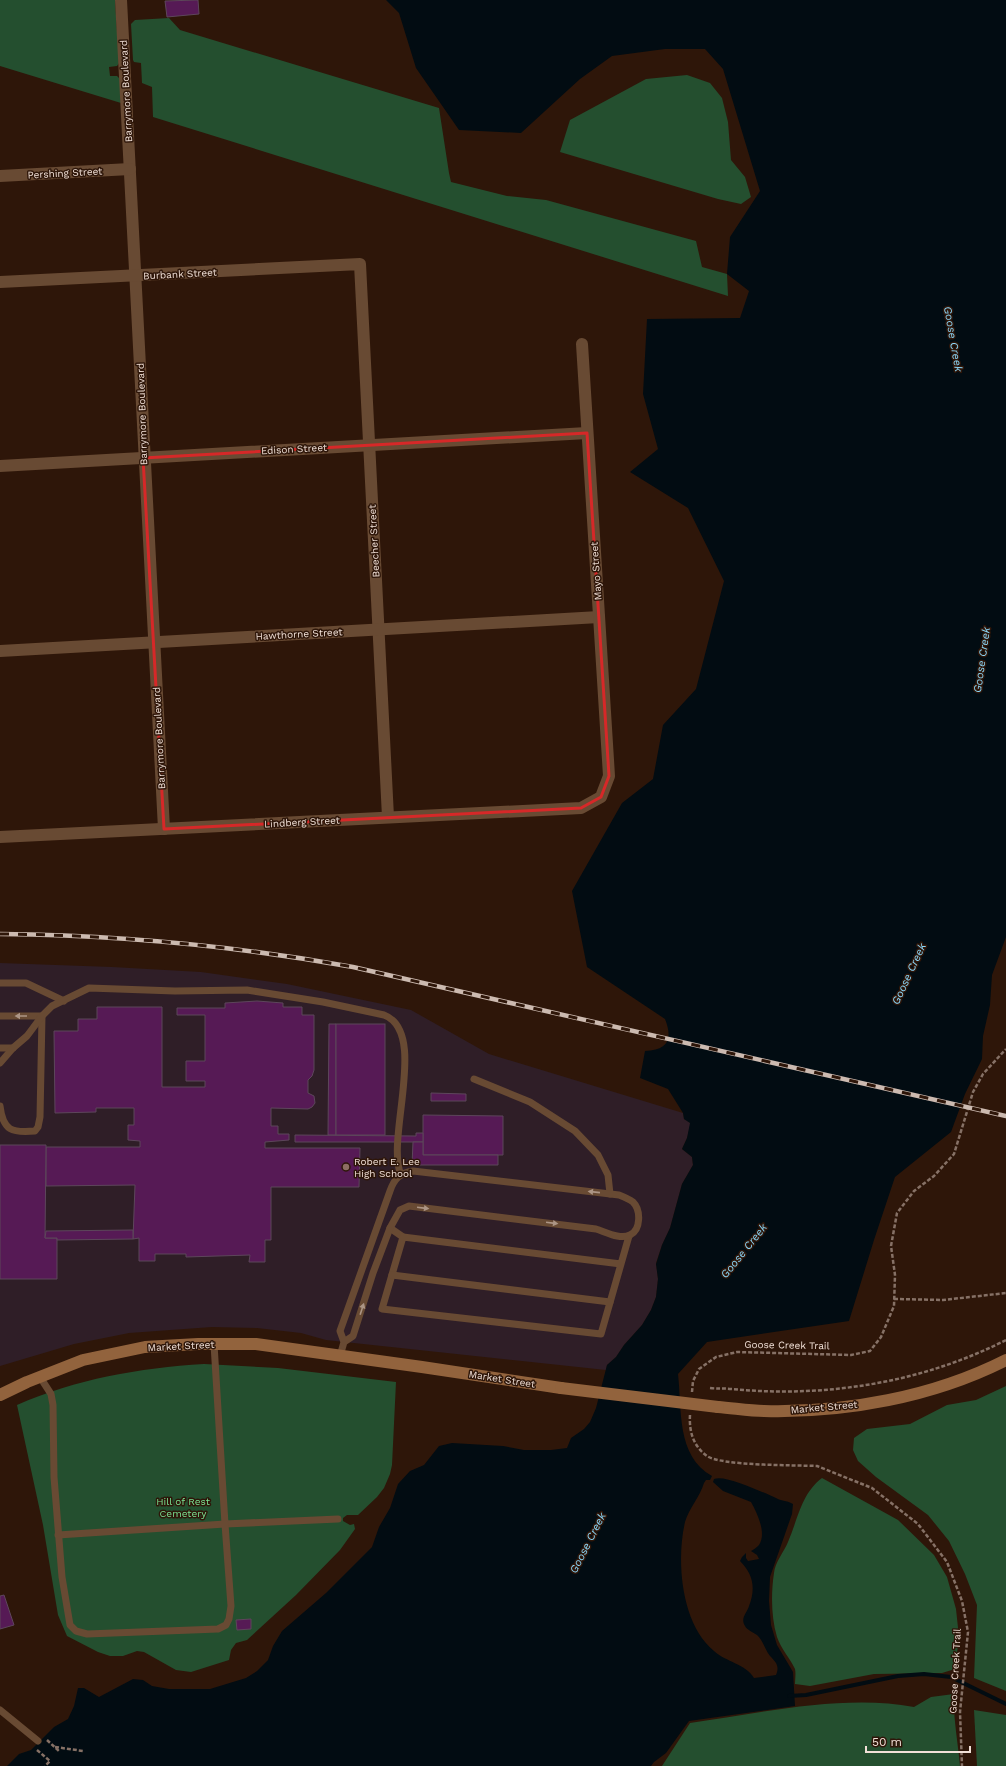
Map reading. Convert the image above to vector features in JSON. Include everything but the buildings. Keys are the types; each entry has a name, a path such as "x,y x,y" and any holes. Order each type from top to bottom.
{"main road":[{"name":"Market Street","path":"0,1395 83,1360 145,1347 214,1344 256,1344 561,1388 718,1407 770,1411 812,1410 858,1405 909,1395 957,1380 1006,1360"}],"street":[{"name":"Barrymore Boulevard","path":"121,0 164,828"},
{"name":"Pershing Street","path":"0,176 130,169"},
{"name":"Burbank Street","path":"0,282 360,264"},
{"name":"Beecher Street","path":"360,264 388,818"},
{"name":"Mayo Street","path":"582,344 609,776 601,797"},
{"name":"Edison Street","path":"0,466 588,433"},
{"name":"Hawthorne Street","path":"0,651 599,617"},
{"name":"Lindberg Street","path":"0,837 581,808 601,797"}],"lane":[{"path":"0,983 26,983 64,1001"},
{"path":"0,1063 12,1048 27,1036 42,1016 52,1006 89,988 175,991 247,990 370,1011 392,1018 397,1024 401,1033 404,1047 403,1083 398,1144 398,1168 401,1175"},
{"path":"0,1016 42,1016"},
{"path":"0,1106 3,1122 8,1128 16,1132 26,1132 35,1131 38,1127 40,1117 42,1016"},
{"path":"0,1048 12,1048"},
{"path":"474,1079 530,1102 575,1131 598,1155 608,1175 610,1194"},
{"path":"340,1356 344,1342 340,1331 393,1181 401,1175 413,1171 610,1194 627,1198 634,1203 639,1212 639,1222 635,1231 629,1236 601,1334 382,1309 403,1237"},
{"path":"344,1342 353,1336 373,1273 390,1228 400,1210 409,1206 596,1229 616,1235 629,1236"},
{"path":"390,1228 403,1237 621,1264"},
{"path":"392,1275 610,1302"},
{"path":"40,1377 51,1394 53,1405 54,1477 58,1535 66,1606 70,1625 81,1633 87,1634 218,1628 226,1624 229,1619 231,1606 214,1344"},
{"path":"58,1535 226,1524 338,1519"},
{"path":"0,1710 38,1741"}],"path":[{"name":"Goose Creek Trail","path":"692,1394 693,1381 699,1369 716,1357 737,1352 851,1355 870,1351 882,1337 894,1306 895,1275 891,1246 897,1213 914,1191 934,1176 954,1154 973,1092 983,1074 1006,1049"},
{"path":"894,1299 943,1300 1006,1293"},
{"path":"710,1388 768,1392 849,1388 891,1380 947,1365 1006,1340"},
{"name":"Goose Creek Trail","path":"691,1408 690,1421 692,1438 707,1456 731,1463 817,1466 828,1469 872,1488 918,1524 947,1562 962,1601 968,1632 960,1712 962,1766"},
{"path":"55,1747 83,1752"}],"highlighted area":[{"path":"587,433 609,776 601,797 581,808 164,829 143,458"}],"shaded area":[{"name":"Robert E. Lee High School","path":"0,963 201,972 287,984 411,1010 489,1054 683,1113 684,1119 691,1123 682,1149 692,1157 693,1165 682,1184 670,1228 656,1263 658,1279 656,1297 651,1310 642,1325 624,1345 616,1357 607,1365 606,1370 326,1340 301,1333 257,1328 212,1327 129,1333 74,1344 0,1366"}],"green space":[{"path":"0,0 115,0 119,63 117,66 109,67 110,76 117,76 120,79 121,103 0,66"},
{"path":"169,18 180,30 439,108 451,182 507,196 546,200 696,241 702,267 727,274 728,296 153,117 152,87 142,83 141,63 134,62 133,60 131,24 135,20"},
{"path":"687,75 710,83 722,98 728,122 731,160 745,177 751,197 741,204 718,199 560,152 570,120 646,79"},
{"name":"Hill of Rest Cemetery","path":"204,1364 278,1368 396,1382 392,1465 384,1488 377,1497 358,1515 347,1515 343,1518 343,1521 350,1525 354,1524 355,1529 340,1550 296,1595 247,1640 236,1643 231,1650 229,1660 191,1672 176,1670 144,1652 137,1651 123,1656 110,1656 98,1652 67,1636 58,1615 43,1525 17,1405 62,1388 108,1376 156,1368"},
{"path":"1006,1386 1006,1691 974,1678 977,1605 965,1574 949,1541 928,1515 876,1477 858,1461 853,1450 854,1438 867,1429 910,1424 947,1405 976,1400"},
{"path":"822,1478 898,1520 934,1555 947,1577 956,1609 959,1637 955,1669 942,1673 874,1674 810,1686 795,1684 795,1669 781,1646 775,1629 772,1605 774,1573 776,1565 788,1542 805,1499 815,1484"},
{"path":"954,1694 955,1721 960,1766 662,1766 690,1723 802,1706 859,1703 914,1707 931,1697"},
{"path":"974,1710 1006,1715 1006,1766 977,1766"}],"water":[{"name":"Goose Creek","path":"386,0 1006,0 1006,937 992,975 990,1005 983,1036 982,1059 965,1094 951,1132 895,1177 849,1321 707,1342 678,1374 681,1416 686,1444 692,1457 700,1467 712,1476 710,1480 706,1480 704,1483 689,1512 685,1522 682,1538 682,1573 688,1609 694,1625 703,1639 719,1655 746,1669 754,1678 776,1675 778,1669 776,1663 768,1654 759,1637 746,1627 743,1620 748,1609 753,1587 748,1571 740,1561 746,1553 746,1558 748,1561 759,1559 757,1555 751,1551 759,1545 762,1529 751,1502 723,1491 713,1482 714,1479 719,1478 735,1481 793,1504 792,1514 770,1577 769,1601 771,1625 777,1645 793,1672 795,1706 689,1721 666,1753 651,1766 7,1766 19,1754 31,1750 54,1727 68,1719 74,1706 78,1688 84,1688 99,1697 133,1679 143,1680 152,1686 169,1689 210,1689 246,1678 257,1671 268,1660 273,1646 282,1631 326,1593 372,1547 379,1527 390,1508 398,1484 410,1471 424,1465 439,1446 452,1443 503,1446 524,1450 551,1450 567,1448 571,1438 584,1429 590,1422 596,1408 607,1365 616,1357 624,1345 642,1325 651,1310 656,1297 658,1279 656,1264 662,1245 670,1228 682,1184 693,1165 692,1157 682,1149 687,1138 690,1123 684,1119 683,1113 668,1089 640,1078 645,1051 664,1046 667,1042 668,1032 665,1019 587,967 572,891 622,803 653,779 663,725 696,689 724,581 688,508 630,472 658,449 643,394 647,319 740,318 749,291 727,274 730,237 760,191 723,69 705,49 665,49 612,56 580,79 521,133 459,130 416,68 399,13"}],"waterway":[{"path":"789,1696 806,1695 898,1676 924,1674 951,1677 1006,1704"}],"railway":[{"path":"0,934 133,939 177,943 265,953 353,967 1006,1116"}],"place":[{"name":"Robert E. Lee High School","path":"346,1167"}]}
